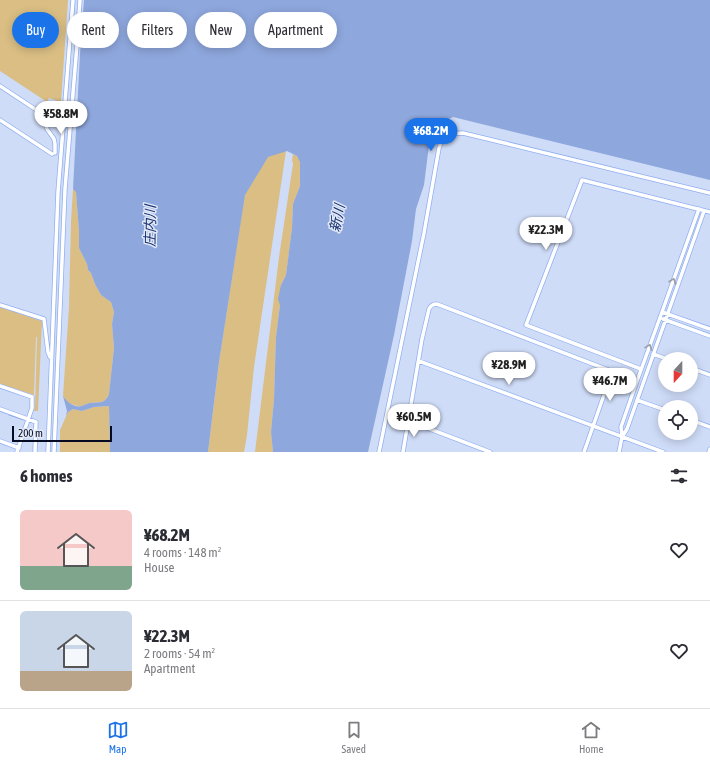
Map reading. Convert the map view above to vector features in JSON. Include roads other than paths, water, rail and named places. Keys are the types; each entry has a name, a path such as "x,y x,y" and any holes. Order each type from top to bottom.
{"street":[{"path":"48,452 58,192 73,0"},
{"path":"54,452 65,189 80,0"},
{"path":"0,86 47,117 47,129 54,139 55,144 53,154 0,120"},
{"path":"379,452 428,212 439,148 441,142 446,136 454,133 463,133 710,193"},
{"path":"641,370 526,325 582,180 710,212"},
{"path":"619,452 622,437 621,427 636,381 699,209"},
{"path":"622,437 627,429 704,210"},
{"path":"0,304 44,319 48,352 51,359"},
{"path":"403,452 422,339 429,309 433,304 437,304 636,381"},
{"path":"662,312 710,329"},
{"path":"660,318 710,336"},
{"path":"653,354 658,356"},
{"path":"419,361 662,452"},
{"path":"698,371 710,375"},
{"path":"584,452 612,372"},
{"path":"0,386 32,397 30,419 18,450 0,441"},
{"path":"637,400 658,408"},
{"path":"0,409 30,419 36,423 35,452"},
{"path":"409,421 490,452"},
{"path":"698,423 710,427"}],"water":[{"path":"84,0 710,0 710,180 453,117 441,123 440,127 430,137 424,185 416,209 412,241 394,335 368,452 273,452 271,432 274,399 276,337 280,305 278,299 281,285 286,275 292,228 293,204 300,186 300,162 297,156 287,151 268,157 245,195 219,362 208,452 110,452 109,406 94,407 82,411 73,409 68,412 66,416 67,411 63,396 71,404 76,406 104,401 109,394 114,348 112,324 114,312 111,302 101,295 79,248 76,192 73,189 80,48 119,48 119,12 83,12"}],"waterway":[{"path":"9,415 24,420"}],"water label":[{"name":"新川","path":"337,218"},
{"name":"庄内川","path":"150,226"}]}
